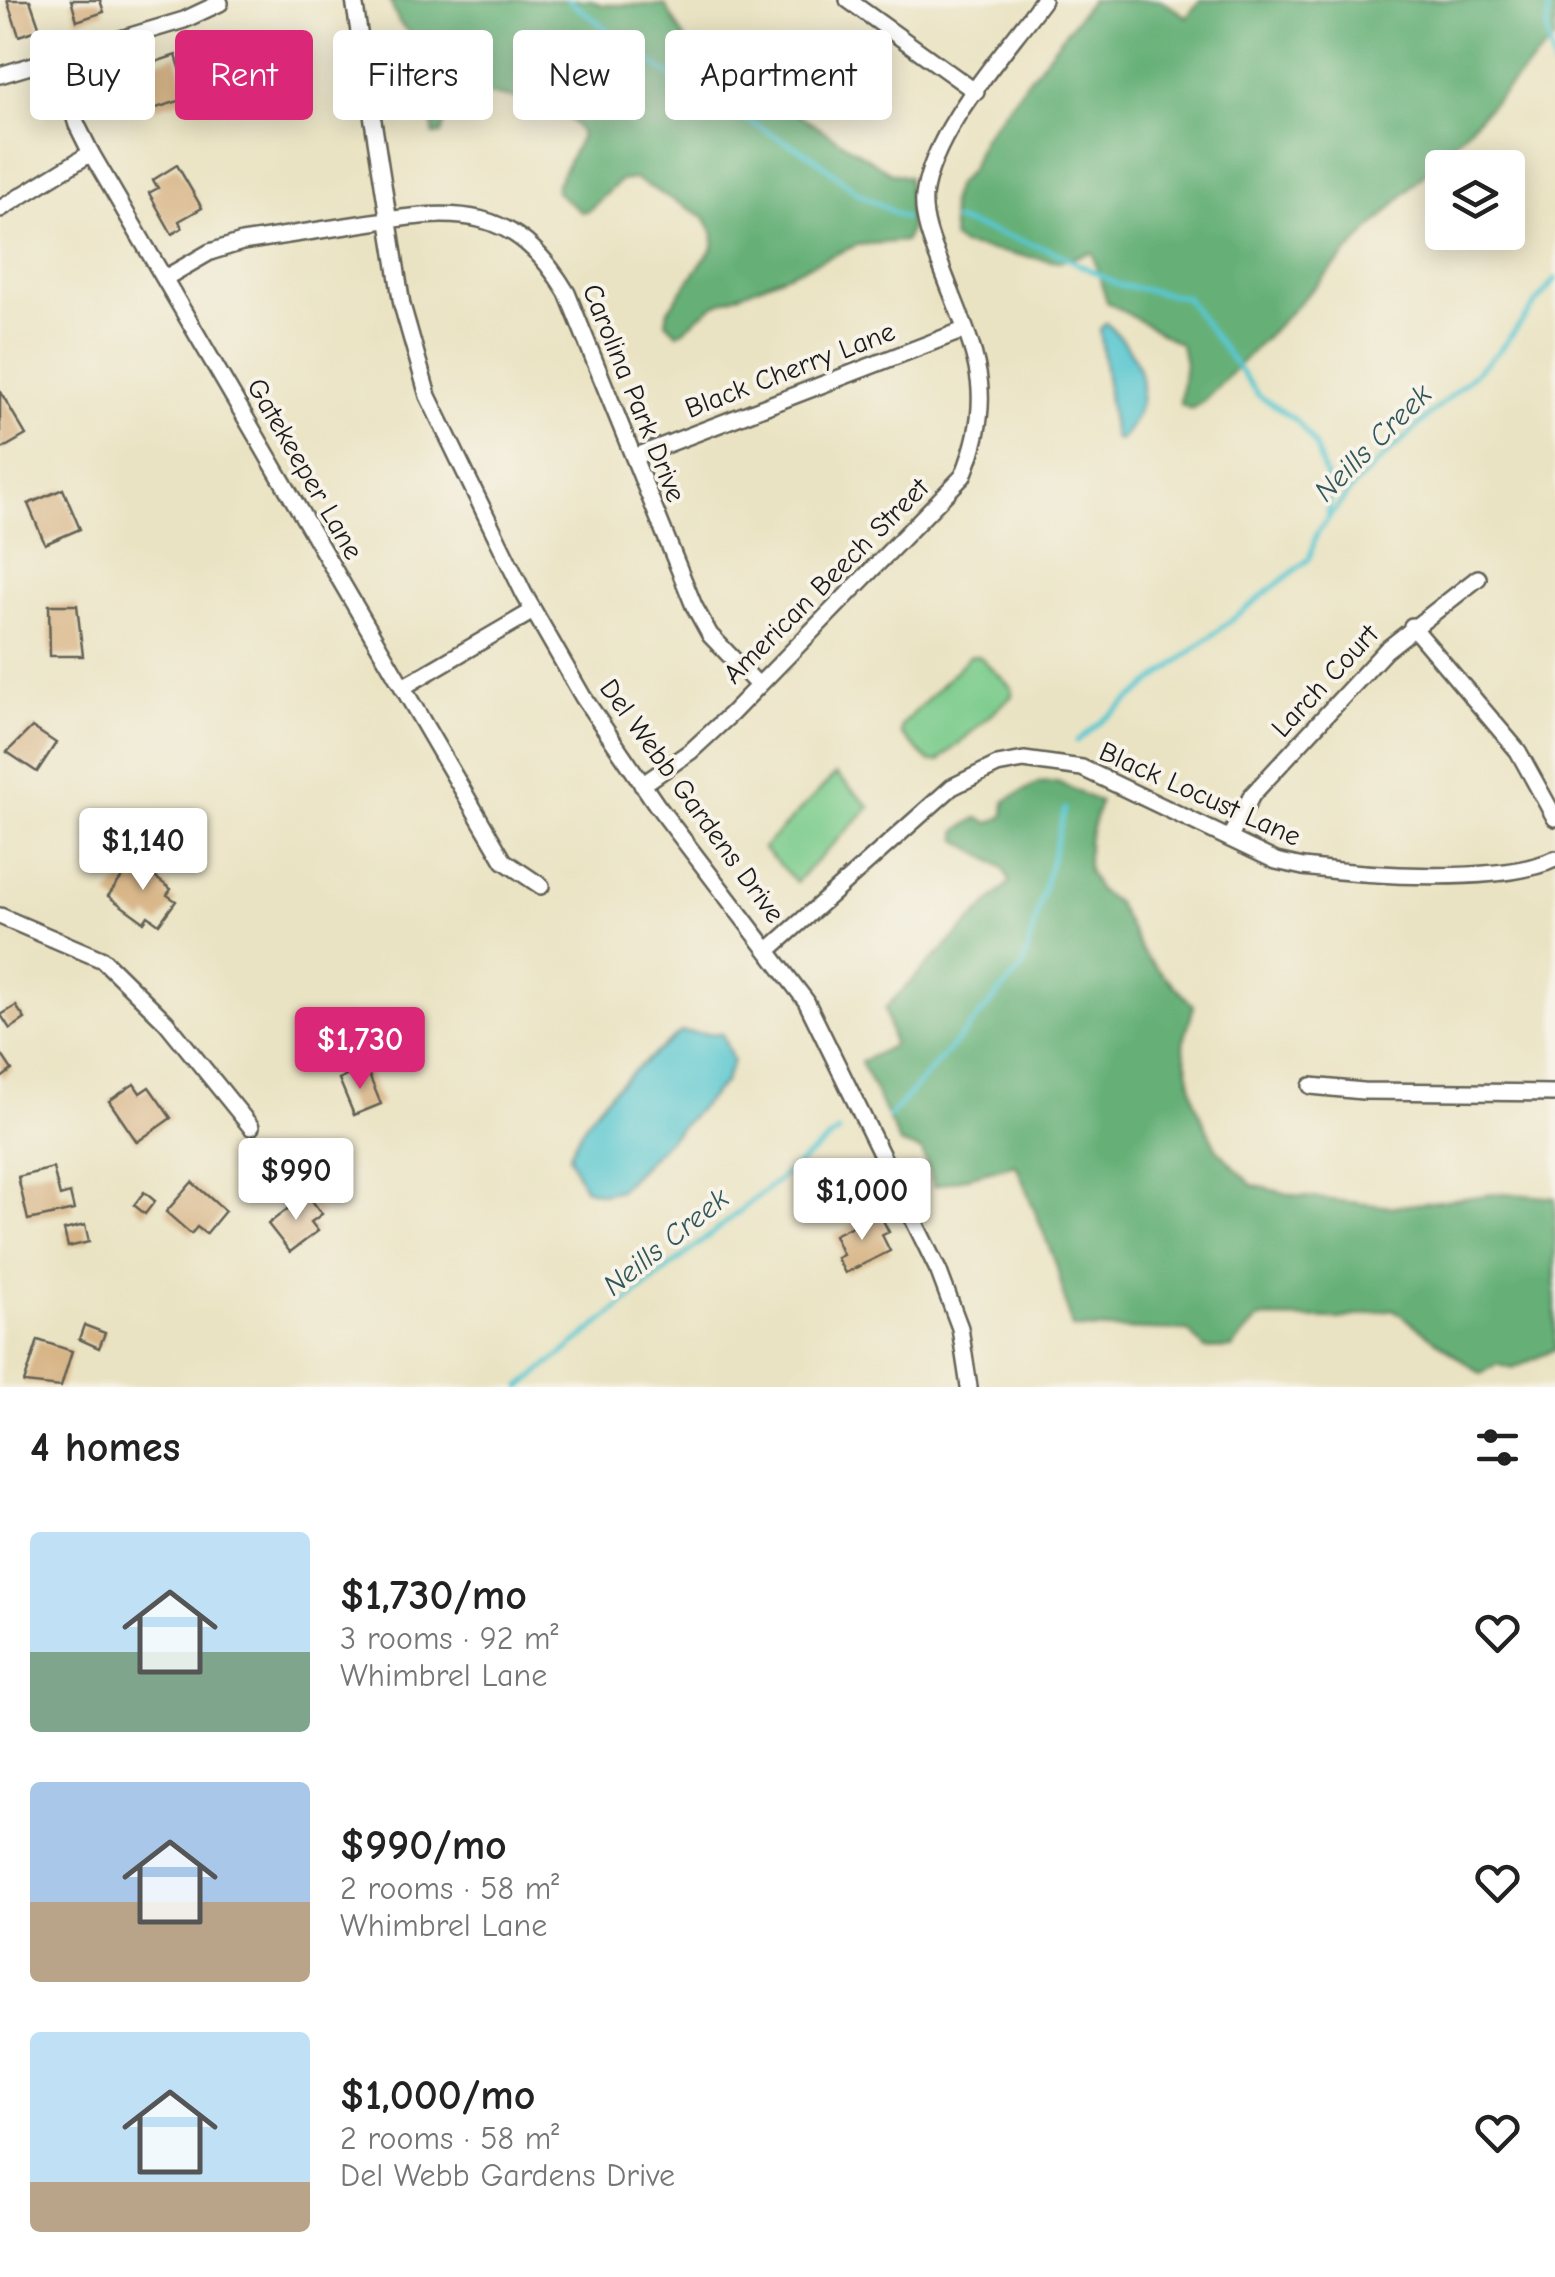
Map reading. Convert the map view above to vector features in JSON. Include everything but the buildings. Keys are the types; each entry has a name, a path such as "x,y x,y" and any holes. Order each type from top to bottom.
{"street":[{"name":"Del Webb Gardens Drive","path":"354,0 405,323 421,378 533,611 582,696 642,786 806,1001 939,1272 960,1328 969,1387"},
{"path":"848,0 976,92"},
{"name":"American Beech Street","path":"642,786 691,751 963,476 983,408 980,368 930,236 924,199 943,142 1043,0"},
{"path":"150,30 220,3"},
{"path":"0,75 30,66"},
{"name":"Gatekeeper Lane","path":"75,120 91,153 504,860 540,886"},
{"path":"0,208 91,153"},
{"name":"Carolina Park Drive","path":"165,278 231,245 445,212 481,219 534,248 568,293 694,606 710,635 758,685"},
{"name":"Black Cherry Lane","path":"634,458 964,330"},
{"name":"Larch Court","path":"1230,837 1252,795 1412,626 1478,578"},
{"path":"403,687 533,611"},
{"path":"1412,626 1518,751 1555,818"},
{"name":"Black Locust Lane","path":"770,949 952,786 997,765 1048,760 1082,768 1276,860 1330,870 1486,874 1516,872 1555,859"},
{"path":"0,916 104,960 166,1022 252,1127"},
{"path":"1311,1086 1362,1092 1555,1092"}],"green space":[{"path":"389,0 591,0 602,5 665,5 680,30 665,30 665,120 807,120 891,173 908,177 910,230 905,241 857,245 712,306 678,334 666,322 668,310 713,247 714,235 704,217 635,179 620,181 588,211 581,212 556,192 581,136 570,120 645,120 645,30 513,30 513,98 493,96 493,30 406,30"},
{"path":"1091,0 1161,0 1187,17 1200,0 1555,0 1555,39 1447,150 1425,150 1425,173 1203,402 1191,409 1180,404 1185,363 1181,345 1107,302 1092,252 1058,262 962,245 953,239 950,203 956,185 971,169 982,139"},
{"path":"431,120 445,120 441,134 434,135"},
{"path":"970,656 979,656 1012,688 1012,696 939,761 930,762 901,734 902,725"},
{"path":"836,774 870,807 796,882 763,848"},
{"path":"1057,782 1100,802 1088,841 1088,870 1099,891 1116,902 1145,956 1194,1006 1183,1044 1195,1102 1216,1148 1252,1185 1297,1196 1392,1207 1503,1193 1555,1198 1555,1349 1513,1369 1497,1364 1481,1374 1393,1309 1339,1319 1259,1318 1232,1348 1205,1349 1188,1331 1072,1328 1056,1264 1016,1164 934,1186 922,1151 900,1143 861,1062 893,1045 885,1008 1010,882 1003,868 958,840 957,831 977,818 990,823 1004,816 1005,801 1038,783"}],"water":[{"path":"1106,323 1129,350 1141,379 1139,409 1120,440 1114,438 1100,329"},
{"path":"681,1032 722,1034 733,1061 724,1083 619,1190 602,1194 584,1188 569,1156 589,1118 616,1087"}],"waterway":[{"path":"568,0 677,81 815,158 858,193 904,218"},
{"name":"Neills Creek","path":"1549,0 1547,30 1555,71"},
{"path":"954,220 1051,250 1119,285 1185,297 1258,395 1297,421 1315,445 1331,493 1328,514"},
{"name":"Neills Creek","path":"1077,741 1309,559 1317,533 1356,483 1498,352 1555,279"},
{"name":"Neills Creek","path":"889,1117 1023,967 1065,809"},
{"name":"Neills Creek","path":"521,1387 838,1132"}]}
